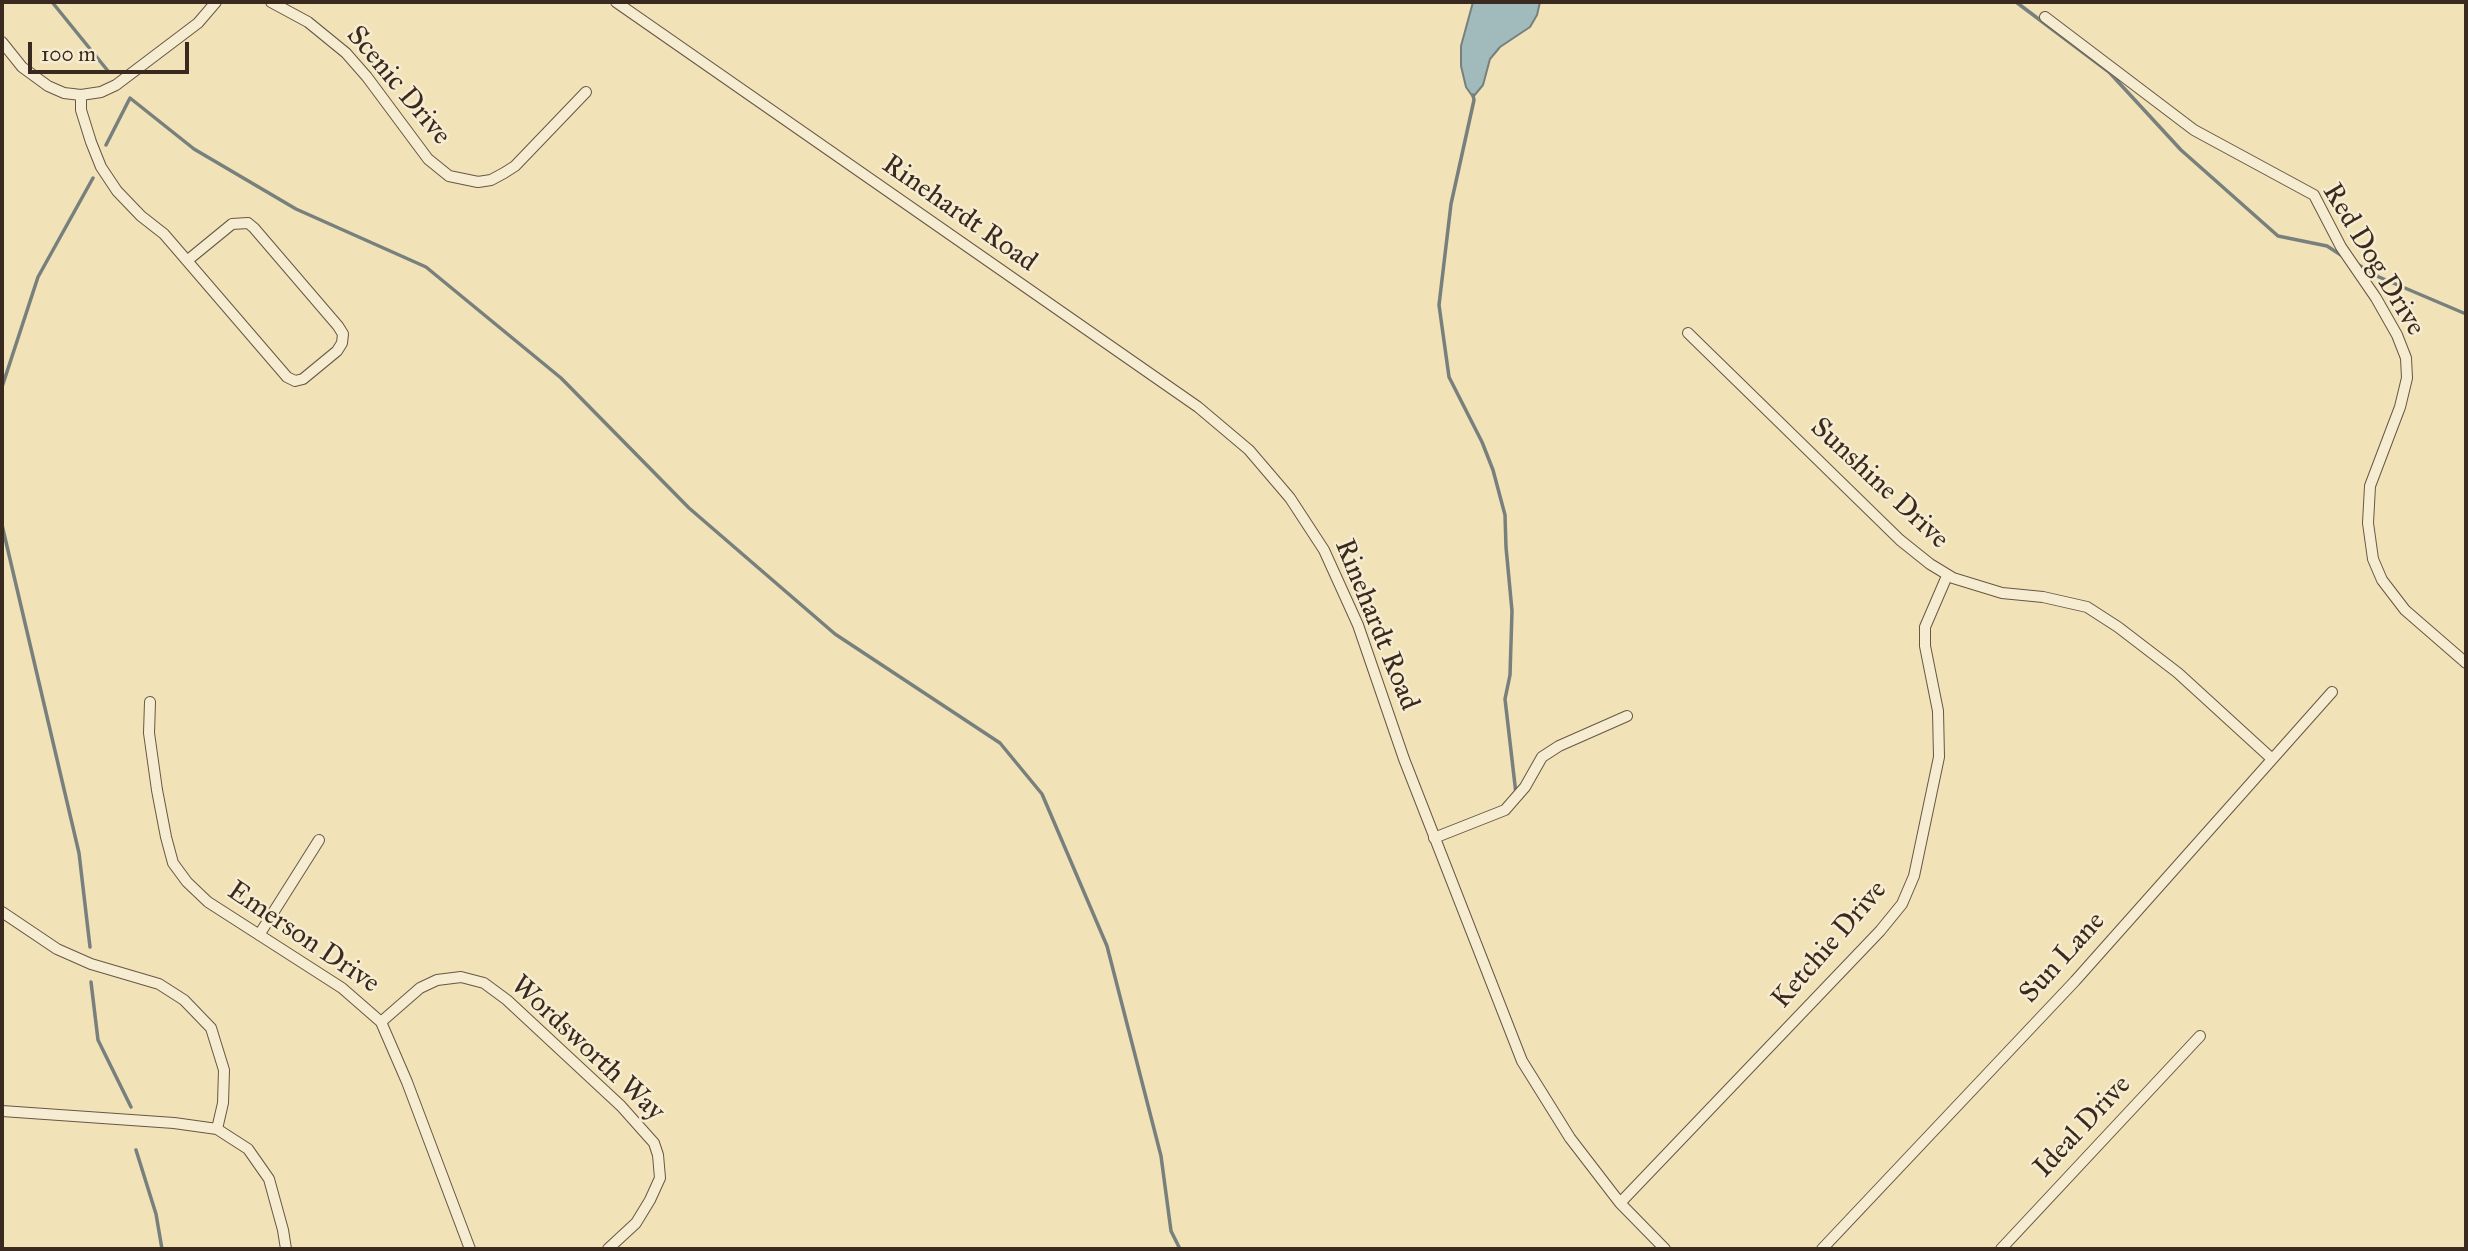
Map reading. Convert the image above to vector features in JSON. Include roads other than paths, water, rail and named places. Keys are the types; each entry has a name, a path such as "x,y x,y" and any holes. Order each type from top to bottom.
{"street":[{"path":"2,42 36,79 65,93 81,95 101,92 116,85 198,23 216,2"},
{"name":"Scenic Drive","path":"271,2 308,22 346,53 428,159 449,176 478,182 491,180 504,173 515,166 586,92"},
{"name":"Rinehardt Road","path":"617,2 1198,407 1250,450 1290,498 1324,550 1357,625 1404,759 1522,1061 1570,1138 1620,1203 1665,1249"},
{"name":"Red Dog Drive","path":"2045,17 2194,130 2314,195 2341,247 2398,335 2406,358 2407,378 2400,407 2370,486 2368,523 2373,559 2382,579 2404,610 2466,663"},
{"path":"81,95 81,110 91,142 106,175 117,191 188,260 287,377 295,381 303,379 337,351 342,343 343,334 338,326 248,223 232,224 188,260"},
{"name":"Sunshine Drive","path":"1688,333 1900,540 1947,576 2002,593 2043,597 2087,607 2178,673 2271,758"},
{"name":"Ketchie Drive","path":"1620,1203 1880,931 1902,904 1914,876 1939,757 1938,711 1925,646 1925,627 1947,576"},
{"name":"Sun Lane","path":"1822,1249 2075,981 2332,691"},
{"name":"Emerson Drive","path":"150,702 149,733 157,790 173,863 187,882 208,902 342,988 381,1022 407,1082 470,1249"},
{"path":"1434,838 1505,810 1525,787 1542,757 1559,746 1627,716"},
{"path":"260,935 319,840"},
{"path":"2,912 57,949 91,964 159,984 184,1000 211,1028 224,1070 223,1103 217,1129"},
{"name":"Wordsworth Way","path":"381,1022 420,988 437,980 461,977 484,984 507,1000 621,1106 654,1143 660,1178 636,1223 608,1249"},
{"name":"Ideal Drive","path":"2001,1249 2200,1036"},
{"path":"2,1111 174,1123 217,1129 248,1149 270,1180 286,1249"}],"water":[{"path":"1473,2 1540,2 1530,27 1500,47 1490,59 1483,85 1473,97 1466,87 1461,66 1461,46"}],"waterway":[{"path":"52,2 108,71"},
{"path":"2016,2 2109,72 2181,150 2278,236 2327,246 2344,257"},
{"path":"1473,95 1451,204 1439,305 1449,377 1482,442 1505,515 1512,611 1510,675 1505,699 1516,794"},
{"path":"106,145 130,98 194,149 296,209 426,267 561,378 689,508 835,634 1000,743 1042,794 1107,946 1161,1156 1171,1231 1180,1249"},
{"path":"2,387 38,277 93,178"},
{"path":"2357,264 2379,277 2466,314"},
{"path":"2,525 79,853 90,947"},
{"path":"91,982 98,1040 131,1107"},
{"path":"136,1150 156,1214 162,1249"}]}
